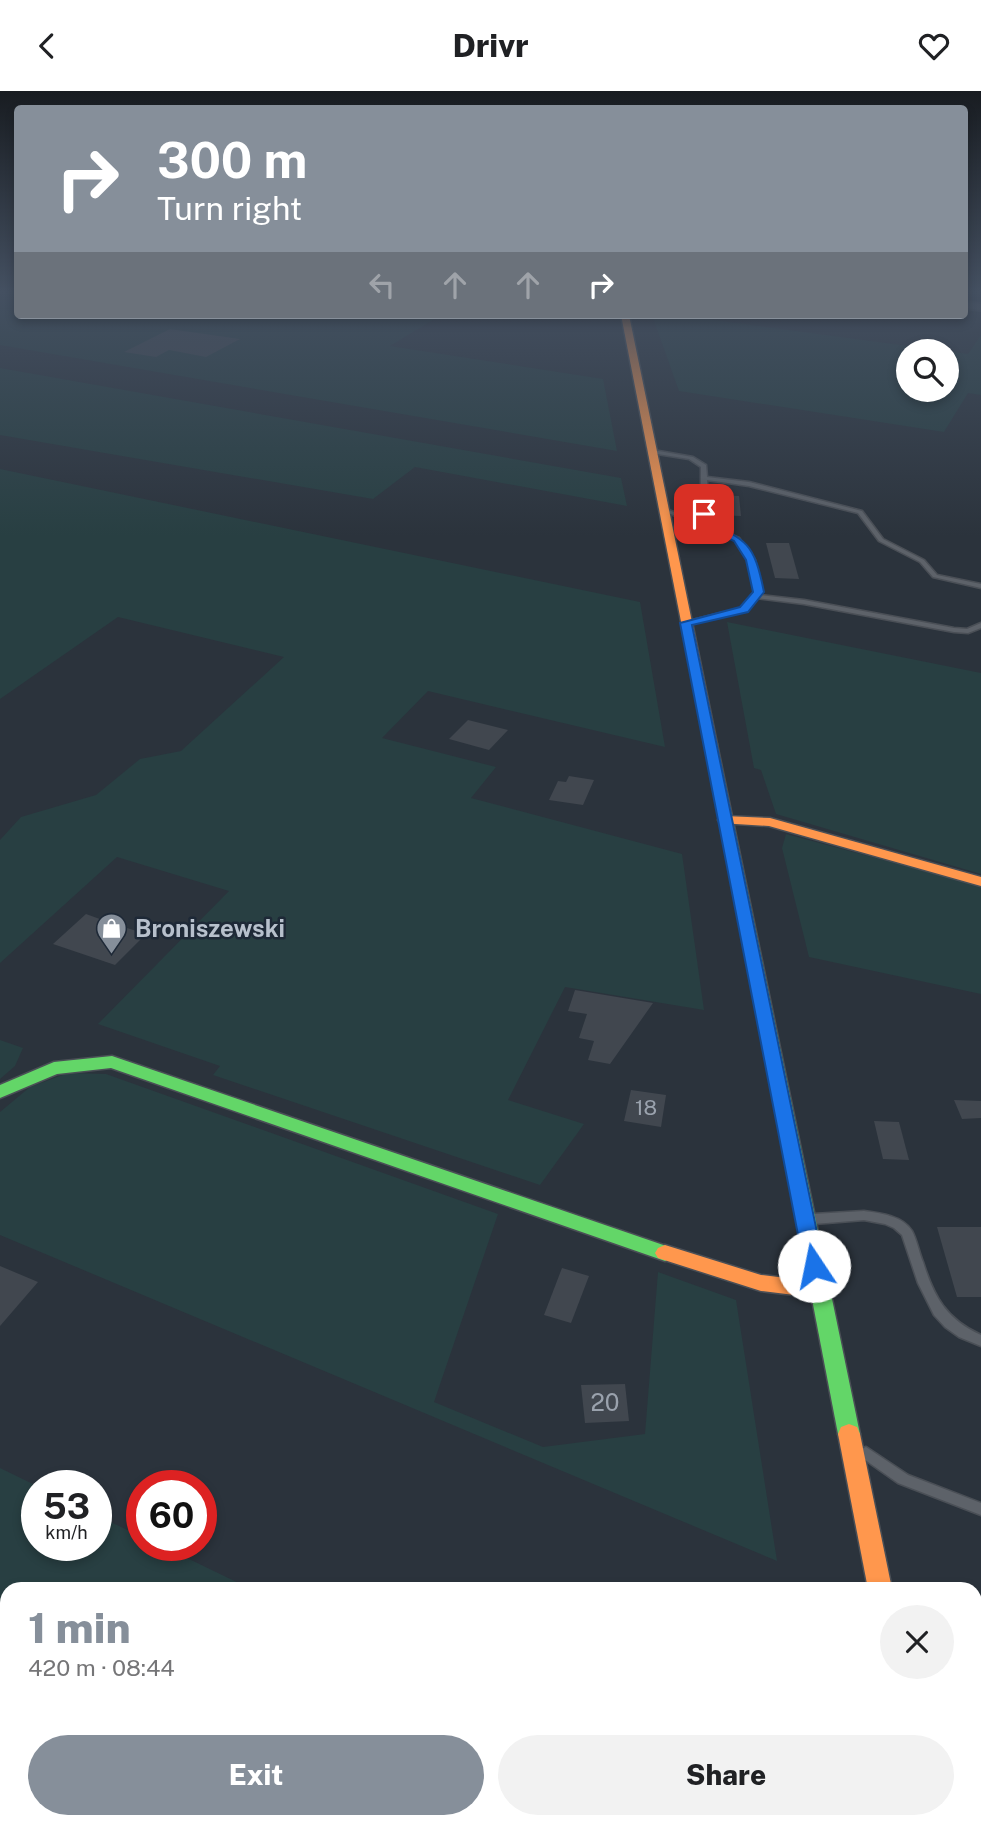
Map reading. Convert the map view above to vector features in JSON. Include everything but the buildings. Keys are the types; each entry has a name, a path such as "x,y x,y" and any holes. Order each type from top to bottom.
{"main road":[{"path":"637,373 879,1582"},
{"path":"725,820 770,822 981,882"},
{"path":"0,1092 56,1065 78,1061 122,1064 693,1263 761,1283 819,1290"}],"lane":[{"path":"653,452 691,458 704,466 704,514 697,521"},
{"path":"704,478 749,484 860,512 881,540 922,561 935,576 981,586"},
{"path":"664,510 737,539 752,560 758,592 744,609 686,623"},
{"path":"755,596 804,601 954,630 968,631 981,625"},
{"path":"805,1219 878,1217 900,1224 907,1233 937,1310 946,1323 981,1341"},
{"path":"850,1441 903,1479 981,1509"}],"green space":[{"path":"0,373 29,373 621,478 627,506 415,467 373,499 0,435"},
{"path":"163,373 565,373 603,379 617,451"},
{"path":"673,373 896,373 896,402 959,402 959,373 981,373 981,395 968,393 944,432 679,391"},
{"path":"0,469 640,602 665,747 428,691 382,738 496,767 471,798 682,854 704,1010 565,987 508,1100 584,1124 540,1185 213,1075 220,1066 98,1024 229,891 117,857 0,963 0,840 21,817 96,795 140,759 181,751 284,657 118,617 0,699"},
{"path":"727,622 981,673 981,874 776,814 761,770 754,768"},
{"path":"786,834 981,886 981,994 809,957 782,848"},
{"path":"0,1040 23,1048 15,1066 0,1079"},
{"path":"68,1073 106,1074 498,1214 434,1402 543,1447 645,1434 658,1272 736,1300 777,1561 0,1235 0,1112 30,1087"},
{"path":"0,1468 21,1478 21,1561 112,1561 112,1523 126,1529 126,1561 193,1561 237,1582 0,1582"}],"traffic: fast":[{"path":"711,744 849,1434"},
{"path":"0,1092 54,1068 112,1062 665,1253"}],"traffic: slow":[{"path":"637,373 711,744"},
{"path":"725,820 770,822 981,882"},
{"path":"665,1253 761,1283 819,1290"},
{"path":"849,1434 879,1582"}],"place":[{"name":"Broniszewski","path":"112,956"}],"route":[{"path":"704,514 697,521 737,539 752,560 758,592 744,609 686,623 814,1266"}]}
